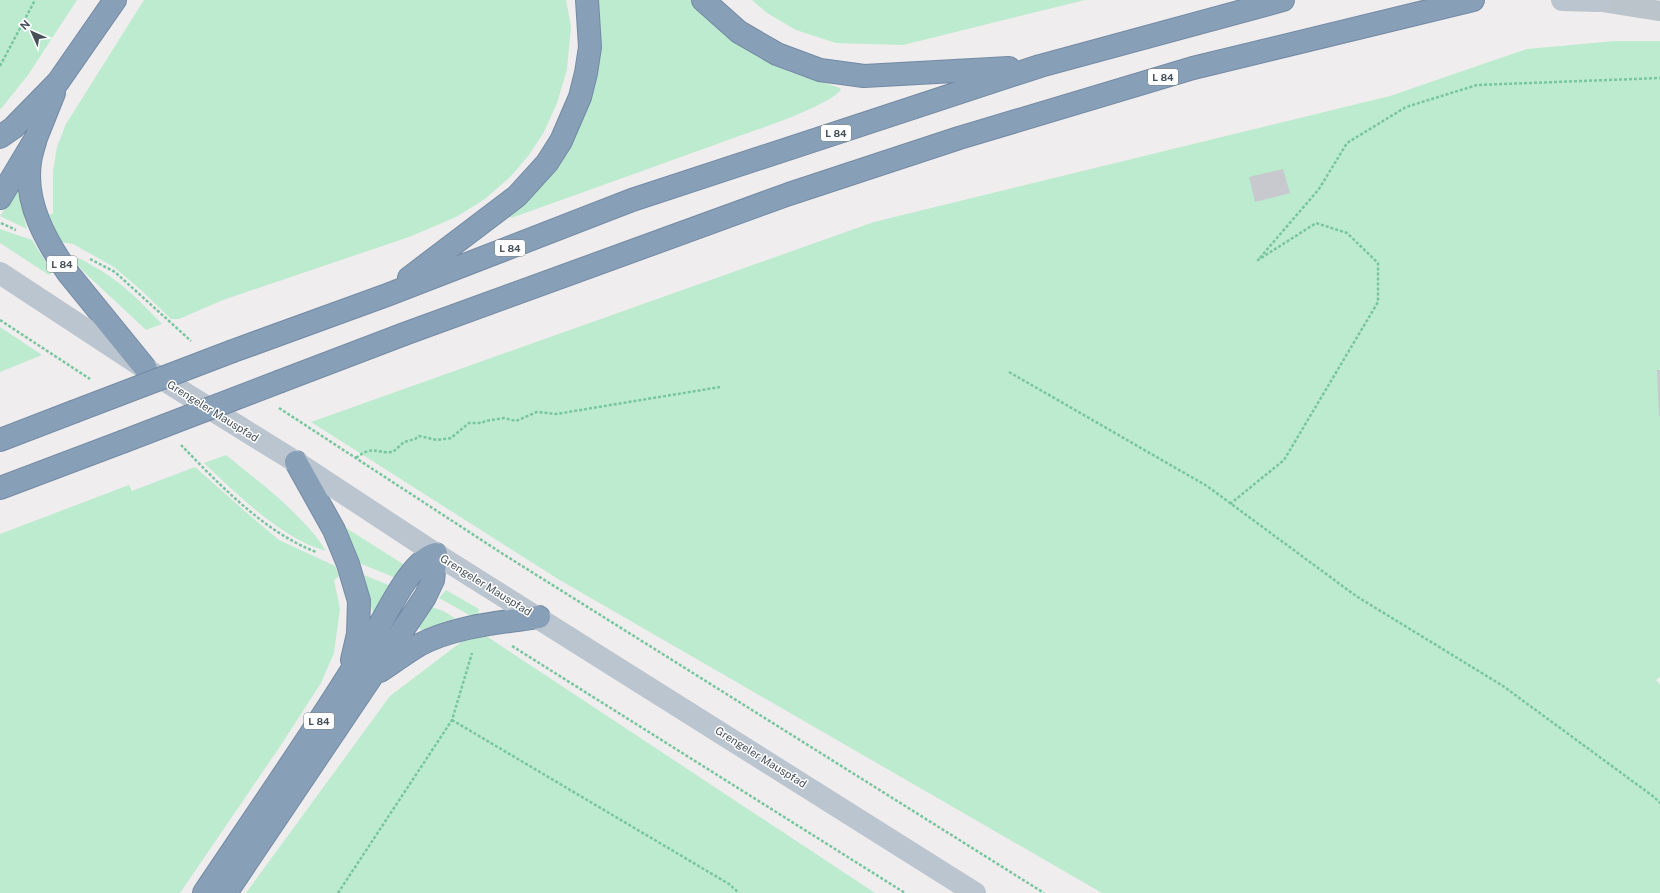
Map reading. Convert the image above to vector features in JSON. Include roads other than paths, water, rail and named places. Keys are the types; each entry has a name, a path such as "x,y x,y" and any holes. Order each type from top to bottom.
{"highway":[{"name":"L 84","path":"0,147 7,132 58,82 115,0"},
{"name":"L 84","path":"387,295 517,196 547,163 561,141 580,97 590,46 587,0"},
{"name":"L 84","path":"703,0 739,32 777,54 820,70 864,76 1040,66"},
{"name":"L 84","path":"0,440 233,351 387,295 632,200 1040,66 1283,0"},
{"name":"L 84","path":"0,488 407,333 789,194 959,138 1193,68 1474,0"},
{"name":"L 84","path":"58,82 36,138 30,162 31,194 35,211 48,242 68,273 146,369"},
{"name":"L 84","path":"0,198 36,138"},
{"name":"L 84","path":"296,462 334,530 348,564 359,601 358,634 348,677"},
{"name":"L 84","path":"204,893 348,677 412,572 424,560 431,555 436,554 433,580 425,597 226,893"},
{"name":"L 84","path":"371,677 418,645 448,632 539,617"}],"main road":[{"path":"1562,0 1600,1"},
{"name":"Grengeler Mauspfad","path":"0,272 146,369 296,462 436,554 539,617 975,893"}],"street":[{"path":"1600,1 1660,11"}]}
